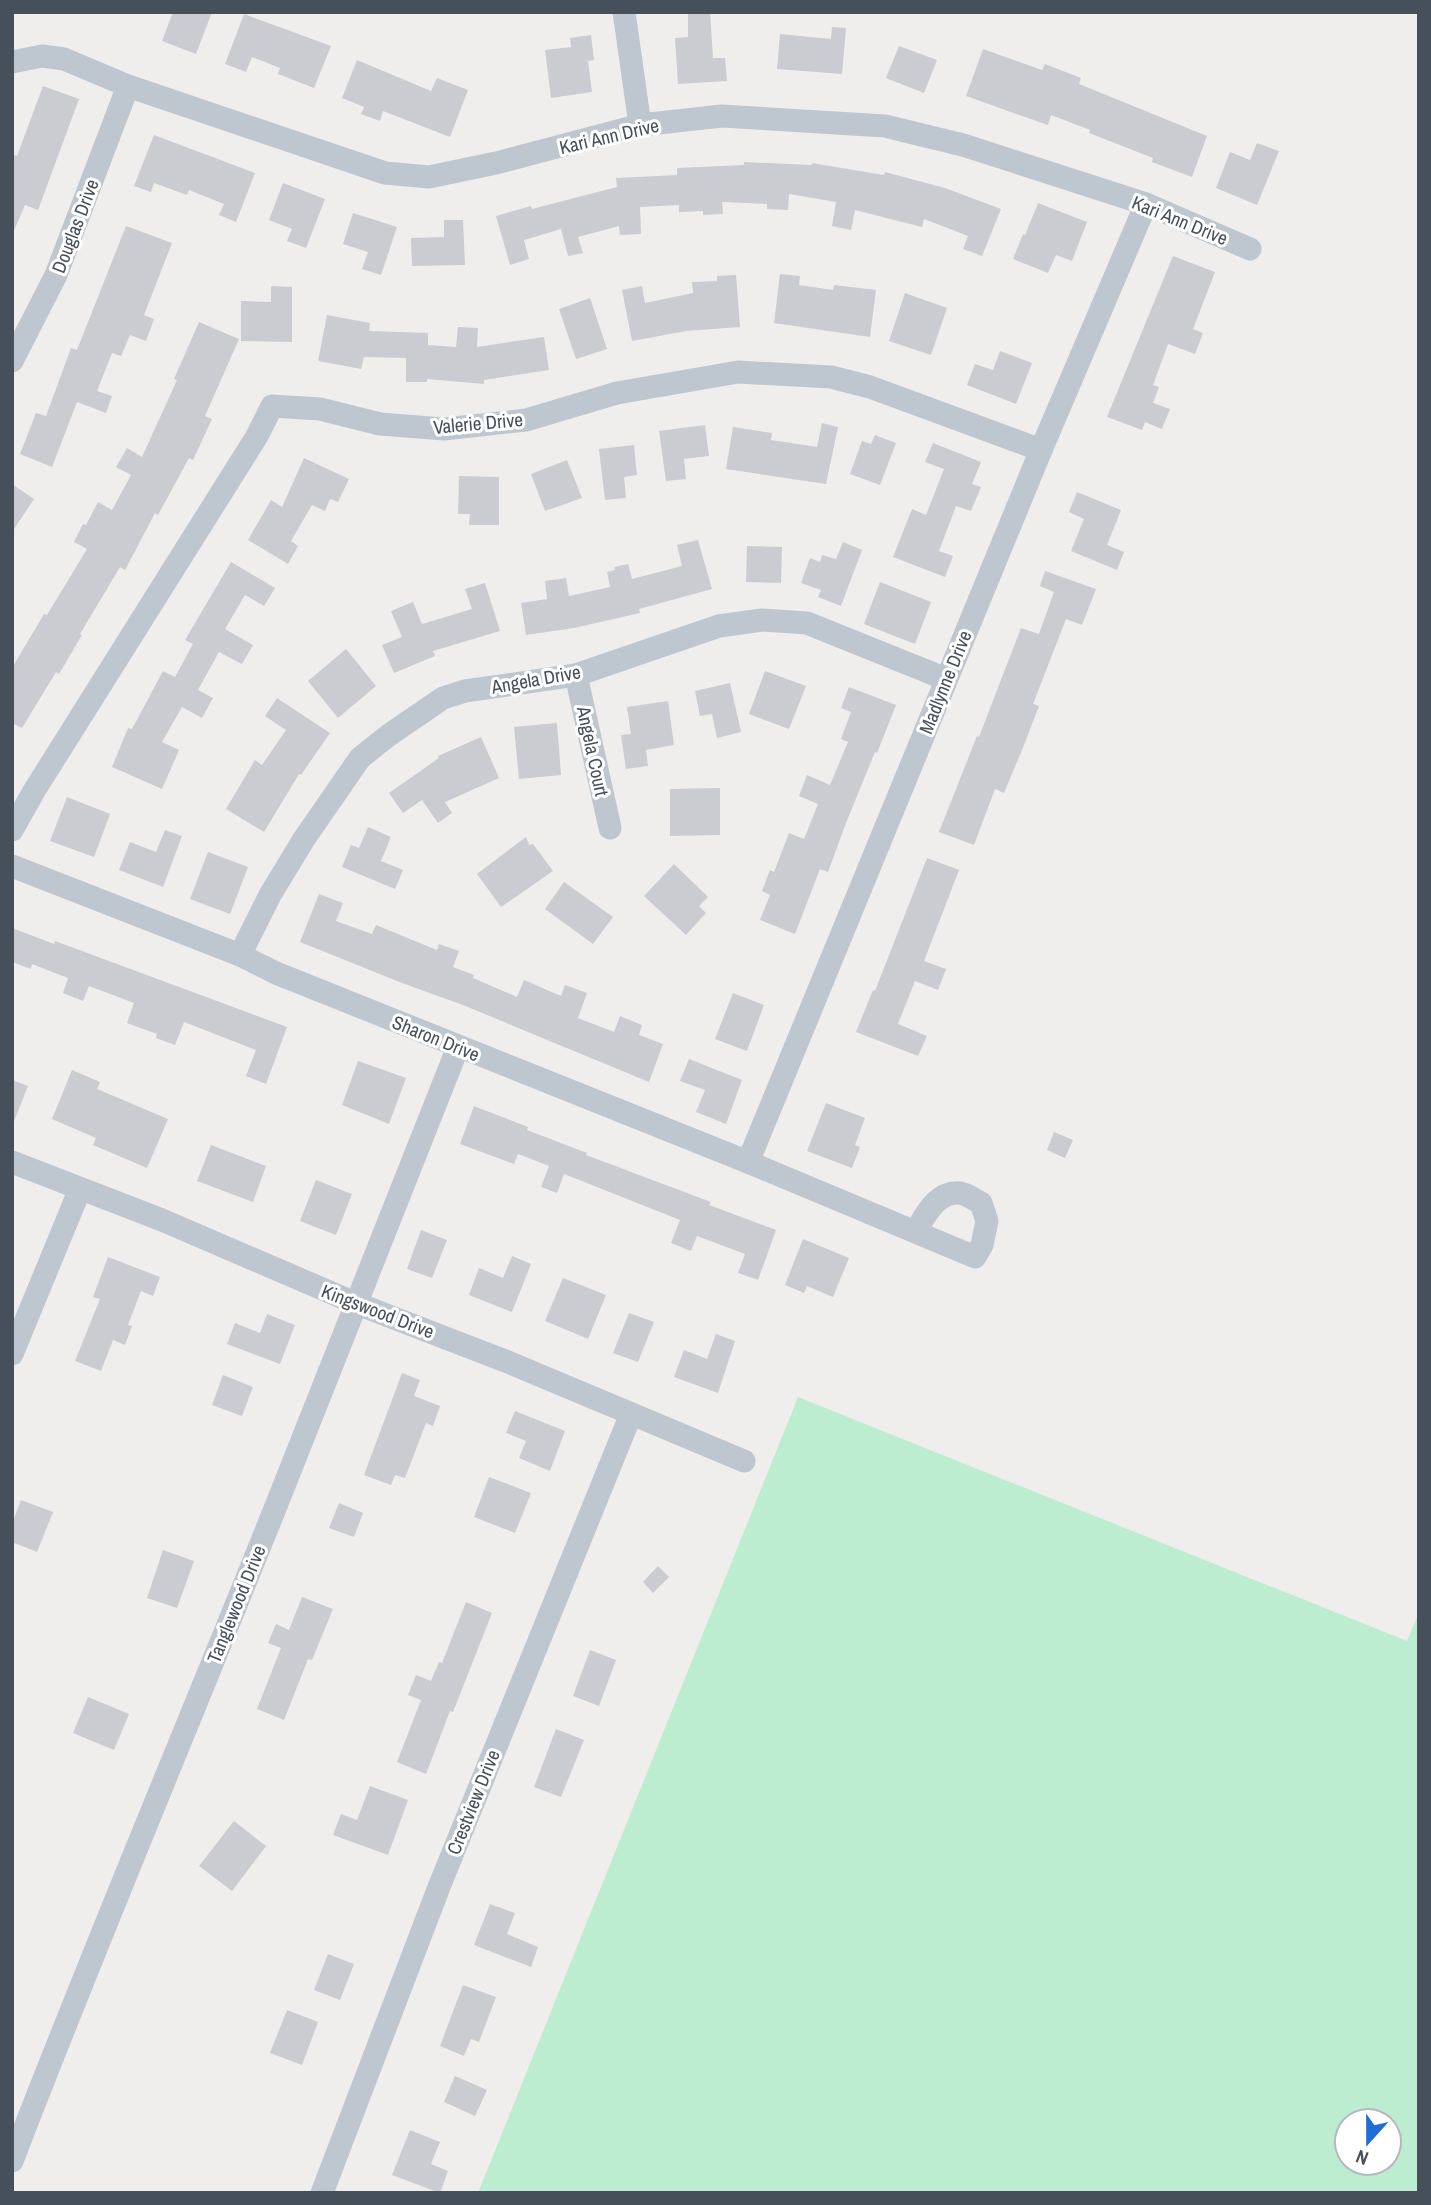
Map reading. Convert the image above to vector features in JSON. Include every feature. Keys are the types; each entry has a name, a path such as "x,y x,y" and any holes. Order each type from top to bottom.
{"street":[{"path":"624,12 640,125"},
{"name":"Kari Ann Drive","path":"12,62 42,56 64,59 128,86 385,173 429,177 496,163 640,125 722,116 885,126 963,145 1146,204 1250,249"},
{"name":"Douglas Drive","path":"12,361 56,275 128,86"},
{"name":"Madlynne Drive","path":"748,1162 1041,450 1146,204"},
{"name":"Valerie Drive","path":"12,830 59,750 257,436 272,406 320,409 380,424 444,429 526,420 617,393 738,372 818,376 870,387 1041,450"},
{"name":"Angela Drive","path":"240,955 270,895 297,850 360,758 443,698 466,691 576,675 719,626 762,620 807,623 946,679"},
{"name":"Angela Court","path":"576,675 610,828"},
{"name":"Sharon Drive","path":"12,866 240,955 276,973 916,1231"},
{"name":"Tanglewood Drive","path":"12,2161 458,1047"},
{"name":"Kingswood Drive","path":"12,1162 162,1220 355,1303 508,1362 744,1461"},
{"path":"12,1354 80,1189"},
{"name":"Crestview Drive","path":"323,2193 479,1787 631,1414"}],"green space":[{"path":"798,1397 1407,1641 1419,1612 1419,2193 478,2193"}],"building":[{"path":"173,12 212,12 196,54 162,41"},
{"path":"688,12 710,12 713,58 725,58 727,81 678,84 675,38 688,37"},
{"path":"244,14 331,46 314,88 278,74 280,68 252,57 246,72 225,64"},
{"path":"832,27 846,28 842,74 777,69 780,34 831,39"},
{"path":"591,35 594,60 588,61 592,92 551,98 545,50 571,47 570,38"},
{"path":"899,46 937,60 924,93 886,78"},
{"path":"983,49 1042,70 1045,64 1081,78 1079,84 1207,136 1192,177 1152,162 1153,158 1051,115 1048,125 966,96"},
{"path":"357,60 431,91 437,78 468,90 450,137 383,111 380,121 361,114 364,107 342,98"},
{"path":"43,86 79,99 38,210 25,205 12,235 12,154 17,156"},
{"path":"154,135 255,173 236,222 219,215 224,204 189,190 187,195 154,183 151,192 134,186"},
{"path":"1257,143 1279,151 1257,205 1216,188 1230,152 1250,160"},
{"path":"744,162 812,163 884,175 885,172 945,188 1001,209 982,256 963,249 968,236 924,219 922,227 855,210 851,230 832,226 836,202 789,194 788,210 767,209 767,204 722,202 723,214 703,215 703,211 679,212 679,205 640,207 641,234 620,235 619,226 578,237 583,253 568,256 561,229 524,240 529,259 510,265 496,216 617,187 616,178 677,175 677,168 744,165"},
{"path":"283,183 325,199 306,248 287,241 292,229 269,220"},
{"path":"1038,203 1087,222 1072,261 1056,255 1048,273 1013,259"},
{"path":"353,213 397,227 381,275 362,269 368,252 343,244"},
{"path":"444,220 463,220 465,265 412,266 411,238 444,237"},
{"path":"126,226 172,243 144,315 154,319 146,341 130,335 121,356 112,353 97,391 112,396 106,413 77,402 52,467 20,454 36,413 46,416 71,348 77,350"},
{"path":"1173,256 1215,272 1193,329 1203,333 1195,354 1168,344 1153,385 1159,387 1153,403 1170,409 1162,429 1145,422 1142,430 1107,417"},
{"path":"780,274 800,276 799,285 833,290 834,285 876,290 870,337 774,323"},
{"path":"736,275 740,327 686,331 632,341 622,290 642,286 645,303 693,293 692,282 717,281 717,276"},
{"path":"271,286 292,287 292,342 241,341 241,301 271,302"},
{"path":"905,293 947,308 931,355 889,341"},
{"path":"590,298 607,349 576,359 559,309"},
{"path":"327,315 370,323 369,331 428,333 428,345 456,347 458,327 478,328 477,347 544,337 549,370 484,380 484,384 427,379 427,382 406,382 406,358 364,357 361,369 318,361"},
{"path":"199,322 239,339 205,416 212,419 193,460 189,458 158,515 155,513 125,570 120,567 59,674 56,672 22,728 12,723 12,668 87,549 74,542 83,524 86,525 98,502 112,510 131,475 116,467 127,448 142,457 177,380 174,379"},
{"path":"1000,351 1032,363 1016,404 967,385 975,364 993,370"},
{"path":"822,423 838,427 826,484 726,469 733,427 772,433 771,440 817,447"},
{"path":"705,425 709,456 684,459 686,479 666,481 659,431"},
{"path":"875,435 896,443 880,485 850,474 862,441 871,444"},
{"path":"933,443 981,462 972,484 981,487 971,511 956,506 939,551 953,556 945,577 893,557 912,509 926,515 944,469 925,462"},
{"path":"634,445 637,475 624,477 626,498 605,500 599,449"},
{"path":"304,458 349,479 338,502 330,499 325,511 312,505 291,541 298,546 288,564 248,540 271,500 282,507"},
{"path":"567,460 582,498 545,511 531,474"},
{"path":"459,476 499,477 499,525 469,525 470,514 458,514"},
{"path":"12,484 34,499 12,532"},
{"path":"1077,492 1121,510 1107,545 1124,552 1117,570 1071,551 1084,519 1069,512"},
{"path":"698,540 712,589 639,609 640,613 574,628 526,635 521,603 547,599 545,581 566,578 569,596 610,587 607,572 615,570 614,567 628,564 632,579 682,566 677,545"},
{"path":"843,542 862,550 841,606 818,597 821,590 801,583 810,558 820,562 822,555 836,559"},
{"path":"747,546 782,547 781,583 746,582"},
{"path":"231,562 275,588 264,606 245,595 225,629 253,645 242,664 219,652 198,690 213,698 202,718 182,707 162,742 179,750 162,789 112,767 128,728 132,729 163,671 175,677 193,644 185,640"},
{"path":"1045,571 1096,589 1082,625 1066,619 1033,704 1039,706 1024,745 1004,793 995,789 974,845 939,832 1021,628 1039,634 1054,592 1040,586"},
{"path":"880,582 931,602 915,644 864,624"},
{"path":"485,583 500,631 433,651 435,656 394,673 382,645 402,637 391,611 413,602 422,624 472,609 465,589"},
{"path":"346,649 376,686 338,718 308,681"},
{"path":"765,671 806,686 789,729 749,714"},
{"path":"730,683 741,732 717,738 712,714 700,716 695,691"},
{"path":"849,687 896,705 828,872 820,869 795,934 760,920 770,895 762,891 770,870 774,872 789,833 804,839 818,804 799,796 807,775 830,785 848,742 841,739 851,712 841,708"},
{"path":"277,698 330,733 301,775 299,774 264,832 226,809 255,760 262,765 286,730 265,716"},
{"path":"668,701 674,745 646,750 648,766 626,769 621,735 631,734 627,707"},
{"path":"557,723 561,775 519,779 514,727"},
{"path":"481,737 499,778 445,802 452,813 438,823 422,800 403,813 389,793 439,758 438,756"},
{"path":"720,788 720,835 670,836 670,789"},
{"path":"67,797 110,814 94,857 50,841"},
{"path":"368,827 391,837 381,861 403,870 395,889 342,867 351,845 359,848"},
{"path":"165,830 182,836 163,887 119,870 130,842 156,852"},
{"path":"526,837 529,845 533,844 553,871 501,907 477,874"},
{"path":"208,852 248,867 230,914 190,899"},
{"path":"927,858 959,870 924,961 946,969 938,990 915,981 898,1024 927,1036 918,1056 856,1032 873,990 875,991"},
{"path":"674,864 708,897 699,906 706,913 686,935 644,896"},
{"path":"564,882 613,917 593,944 545,909"},
{"path":"319,894 343,903 336,921 372,934 376,925 437,950 439,944 459,951 453,967 517,997 524,980 561,996 565,985 587,993 578,1018 614,1032 620,1016 642,1025 639,1035 663,1044 649,1082 463,1005 300,942"},
{"path":"12,928 54,944 55,941 287,1027 266,1084 246,1076 256,1050 184,1022 175,1045 156,1038 157,1034 127,1023 134,1003 89,986 83,1001 63,993 68,978 32,964 31,969 12,962"},
{"path":"733,993 764,1005 747,1051 715,1039"},
{"path":"689,1059 742,1080 726,1124 696,1112 705,1090 680,1081"},
{"path":"358,1061 406,1078 389,1124 342,1105"},
{"path":"72,1070 100,1082 97,1089 168,1119 147,1168 93,1145 96,1138 52,1119"},
{"path":"12,1080 28,1086 13,1124 12,1124"},
{"path":"826,1103 865,1118 855,1145 860,1147 852,1168 807,1151"},
{"path":"474,1106 528,1127 527,1130 587,1153 586,1155 711,1202 709,1205 776,1230 758,1280 738,1273 745,1254 697,1236 691,1251 671,1243 680,1220 564,1174 557,1193 541,1187 549,1166 518,1154 514,1164 460,1144"},
{"path":"1054,1132 1073,1140 1065,1158 1047,1150"},
{"path":"211,1145 266,1166 253,1202 197,1181"},
{"path":"316,1180 352,1194 336,1235 300,1221"},
{"path":"421,1230 447,1240 432,1278 407,1269"},
{"path":"803,1239 849,1258 833,1297 807,1286 804,1293 785,1285"},
{"path":"512,1256 531,1264 512,1312 469,1295 479,1268 503,1278"},
{"path":"108,1257 160,1277 153,1296 141,1291 128,1325 132,1326 125,1345 113,1340 101,1371 75,1361 100,1299 93,1297"},
{"path":"563,1278 606,1295 588,1339 545,1321"},
{"path":"629,1313 654,1322 638,1362 613,1353"},
{"path":"267,1314 295,1325 280,1364 227,1344 235,1323 260,1333"},
{"path":"716,1334 735,1341 718,1393 674,1377 684,1350 707,1359"},
{"path":"402,1373 420,1380 414,1396 440,1406 433,1426 426,1423 405,1478 395,1475 391,1485 364,1475"},
{"path":"223,1375 253,1387 242,1416 212,1405"},
{"path":"515,1411 565,1431 550,1471 519,1458 526,1441 506,1433"},
{"path":"489,1477 531,1493 515,1533 474,1517"},
{"path":"21,1500 53,1512 37,1552 12,1542 12,1524"},
{"path":"339,1503 363,1513 354,1537 329,1528"},
{"path":"163,1550 194,1561 177,1608 147,1598"},
{"path":"658,1566 669,1577 653,1593 643,1582"},
{"path":"302,1597 333,1609 312,1660 308,1659 284,1720 257,1709 281,1648 268,1643 276,1624 289,1630"},
{"path":"466,1602 492,1613 426,1774 397,1762 421,1700 408,1695 416,1675 431,1681 439,1662 442,1663"},
{"path":"590,1650 616,1660 599,1706 573,1696"},
{"path":"88,1697 129,1714 114,1750 73,1733"},
{"path":"556,1729 584,1740 561,1797 534,1787"},
{"path":"370,1786 408,1800 388,1855 333,1835 341,1814 357,1820"},
{"path":"234,1821 266,1846 232,1891 199,1866"},
{"path":"490,1904 515,1913 507,1934 538,1947 531,1967 474,1945"},
{"path":"328,1954 354,1964 340,2000 314,1990"},
{"path":"463,1985 496,1997 479,2042 471,2039 464,2056 440,2046"},
{"path":"287,2010 318,2022 302,2065 270,2053"},
{"path":"455,2076 487,2090 475,2116 444,2102"},
{"path":"410,2130 440,2142 431,2164 448,2171 440,2193 392,2175"}]}
